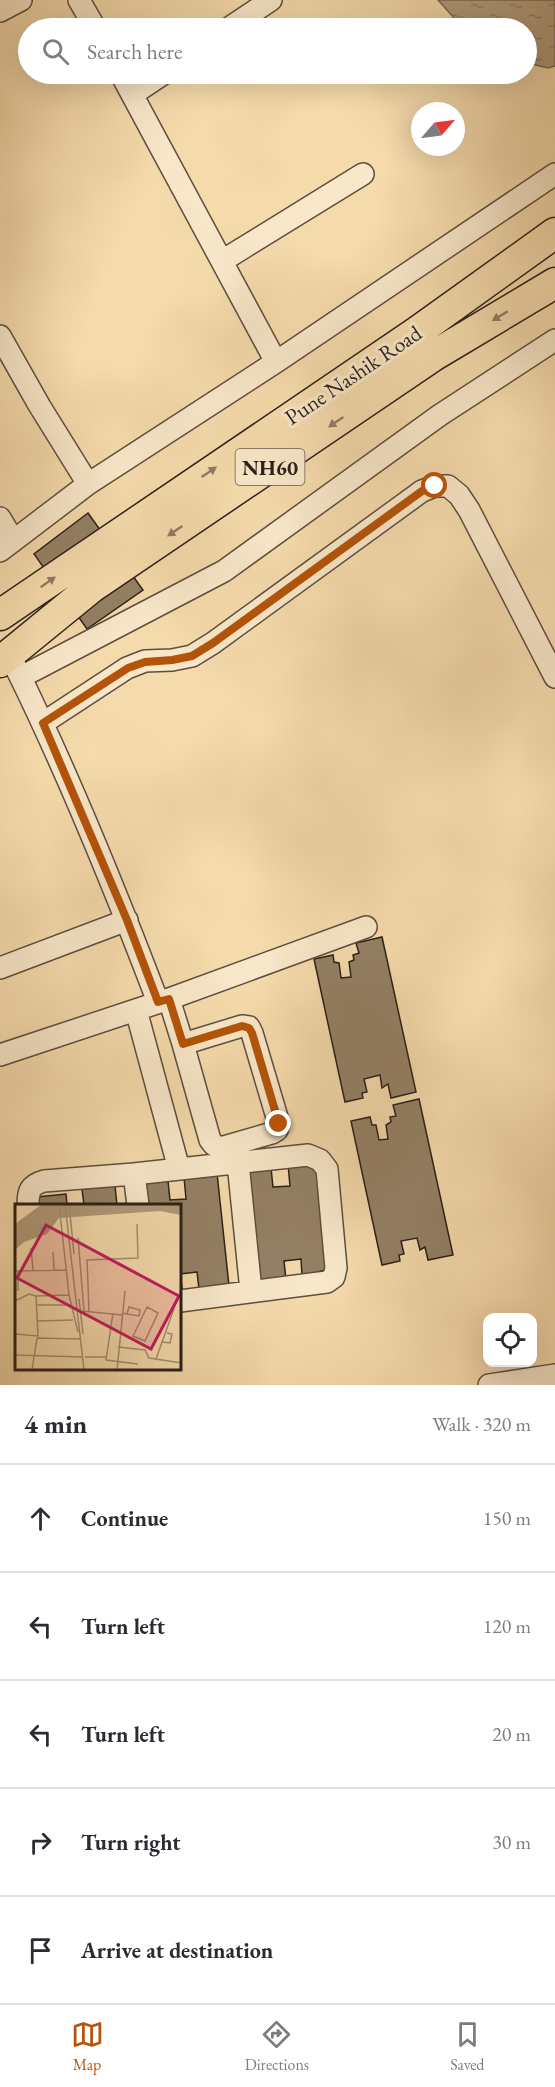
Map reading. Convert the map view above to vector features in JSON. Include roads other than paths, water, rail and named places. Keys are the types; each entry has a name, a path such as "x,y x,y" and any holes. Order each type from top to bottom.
{"highway":[{"name":"Pune Nashik Road","path":"0,615 417,332 555,233"},
{"name":"Pune Nashik Road","path":"8,659 92,587 433,356 553,285"}],"street":[{"path":"0,11 21,0"},
{"path":"79,0 89,18"},
{"path":"244,18 271,0"},
{"path":"127,84 276,362"},
{"path":"133,94 148,84"},
{"path":"222,261 363,174"},
{"path":"0,518 7,545 88,484 276,362 555,174"},
{"path":"0,336 88,484"},
{"path":"183,1044 242,1026 249,1028 279,1124 277,1130 220,1148 210,1140 183,1044 43,723 8,659 224,571 440,415 555,340"},
{"path":"43,723 128,668 145,662 192,656 422,491 435,486 448,486 459,495 469,510 555,677"},
{"path":"0,968 127,920"},
{"path":"0,1055 136,1010 366,927"},
{"path":"136,1010 179,1169"},
{"path":"28,1204 28,1191 34,1184 44,1181 134,1174 308,1155 320,1160 327,1169 336,1268 334,1277 327,1282 182,1301"},
{"path":"238,1163 251,1292"},
{"path":"134,1174 138,1204"},
{"path":"489,1385 555,1375"}],"water":[{"path":"438,0 555,0 555,66 548,68 537,65 537,18 454,18"}]}
